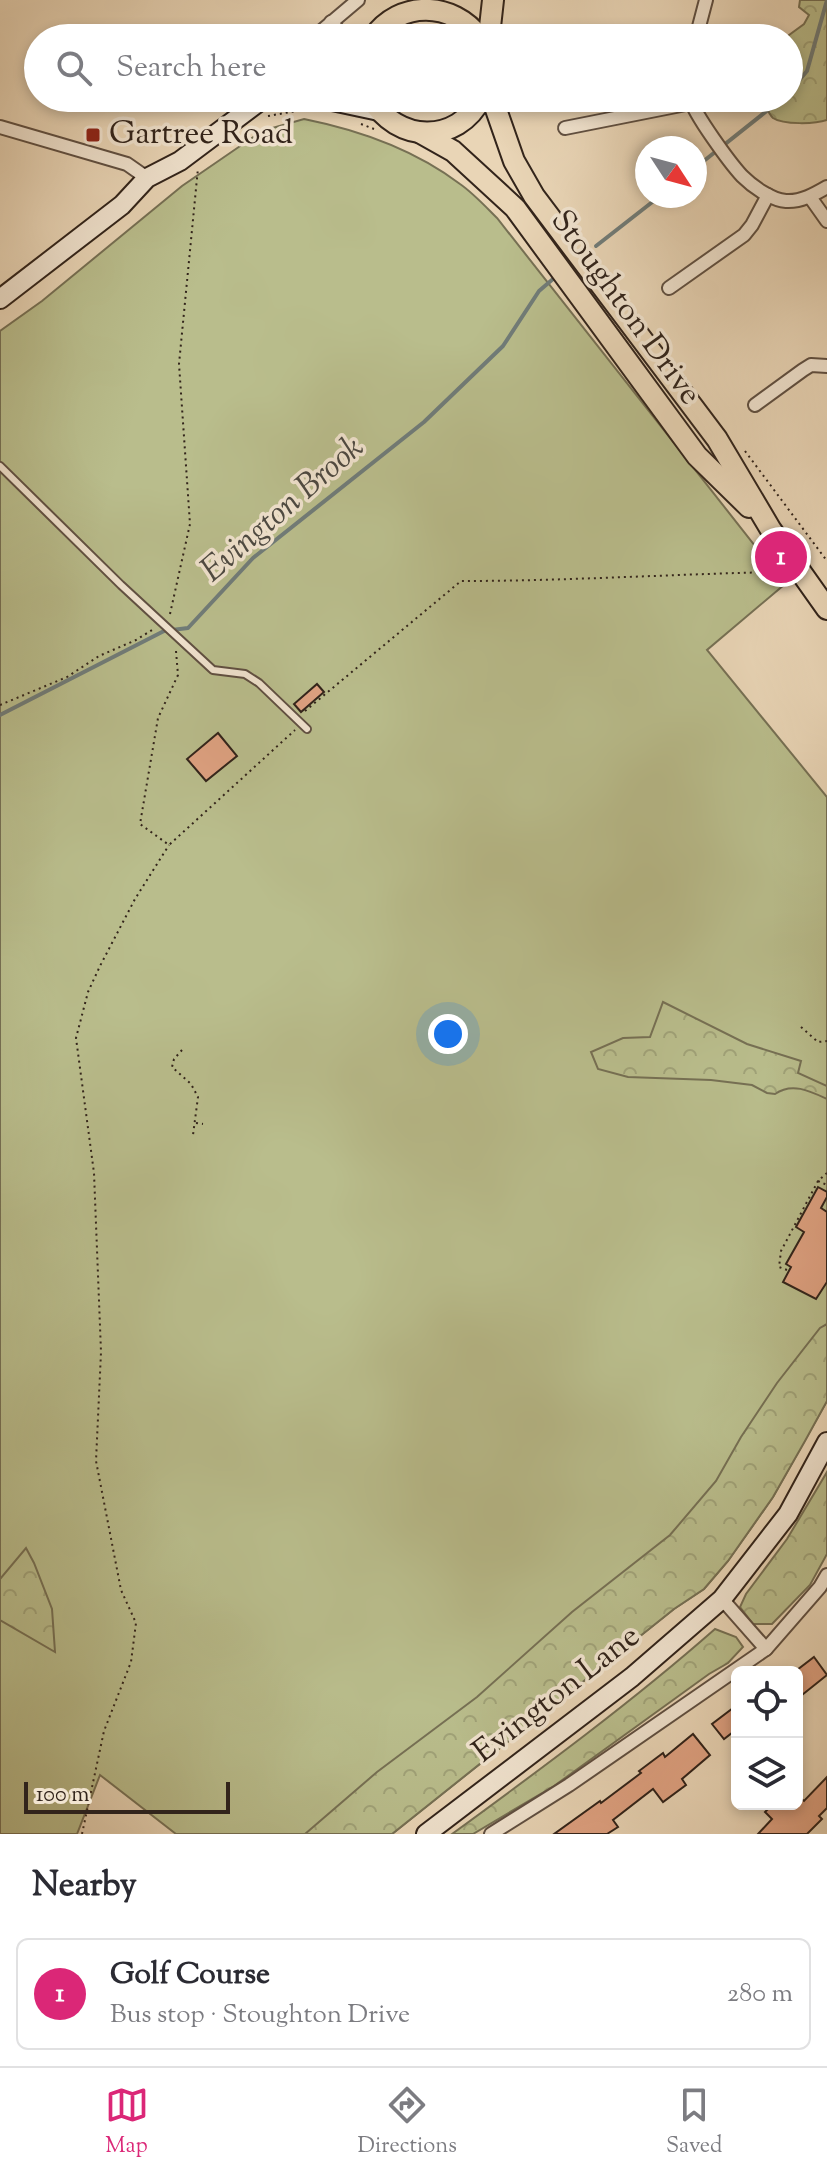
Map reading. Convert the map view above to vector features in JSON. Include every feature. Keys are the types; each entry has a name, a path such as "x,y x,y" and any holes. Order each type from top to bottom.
{"highway":[{"path":"490,24 493,0"},
{"path":"385,24 410,6 455,14 468,24"},
{"path":"421,133 437,133 457,126 474,112"},
{"name":"Stoughton Drive","path":"497,112 514,161 534,196 717,439 771,530 827,609"},
{"name":"Stoughton Drive","path":"376,113 453,151 515,208 697,456 771,530"}],"main road":[{"path":"0,299 122,205 147,178 180,161 246,112"},
{"name":"Evington Lane","path":"426,1834 632,1677 722,1599 788,1514 827,1442"}],"street":[{"path":"329,24 358,0"},
{"path":"700,24 706,0"},
{"path":"565,128 637,112"},
{"path":"698,112 743,177 768,195 785,201 810,197 827,187"},
{"path":"0,127 127,164 147,178"},
{"path":"669,288 744,235 768,195"},
{"path":"810,197 827,221"},
{"path":"755,405 811,365 827,366"},
{"path":"491,1834 569,1785 766,1649 827,1575"},
{"path":"722,1599 766,1649"}],"lane":[{"path":"0,466 213,670 245,674 259,683 307,729"}],"path":[{"path":"260,120 271,114 286,112"},
{"path":"353,122 376,113"},
{"path":"0,705 67,677 99,656 165,625 190,524 179,364 199,162 188,170"},
{"path":"82,1834 104,1731 131,1662 136,1623 121,1590 96,1461 101,1352 94,1173 76,1038 88,992 135,899 169,845 294,731 307,729 305,710 461,581 800,572"},
{"path":"169,845 140,824 158,718 178,675 175,635"},
{"path":"801,1027 818,1042 827,1041"},
{"path":"182,1050 172,1067 191,1084 198,1097 193,1135"},
{"path":"195,1123 203,1124"},
{"path":"787,1270 779,1267 781,1251 818,1181 827,1173"},
{"path":"818,1181 827,1185"}],"green space":[{"path":"800,0 827,0 827,120 792,123 778,120 769,112 803,112 803,25 809,15 799,7"},
{"path":"304,119 366,135 405,151 443,172 479,200 497,218 785,584 707,650 827,797 827,1401 773,1497 728,1561 704,1589 674,1609 392,1834 176,1834 100,1775 77,1834 0,1834 0,331 42,301 182,186 262,131"},
{"path":"663,1002 747,1044 801,1061 798,1073 827,1086 827,1099 801,1089 781,1090 775,1094 752,1085 628,1077 598,1069 591,1052 623,1038 650,1037"},
{"path":"827,1324 827,1401 773,1497 728,1561 704,1589 674,1609 392,1834 305,1834 377,1772 477,1697 572,1612 670,1535 716,1481 777,1383 820,1328"},
{"path":"827,1472 827,1554 810,1585 772,1624 753,1624 740,1607 746,1594 787,1539"},
{"path":"26,1548 52,1609 55,1652 0,1620 0,1579"},
{"path":"715,1629 736,1637 743,1647 728,1663 554,1786 473,1834 452,1834 619,1709"}],"building":[{"path":"317,684 324,692 301,712 294,704"},
{"path":"218,733 237,756 206,781 187,759"},
{"path":"818,1187 827,1192 821,1208 827,1212 827,1282 816,1299 783,1282 791,1267 786,1264 804,1232 796,1227"},
{"path":"814,1657 827,1675 803,1694 803,1666"},
{"path":"731,1710 731,1734 724,1739 712,1724"},
{"path":"693,1734 710,1755 682,1779 686,1785 663,1802 653,1789 613,1820 618,1827 607,1834 554,1834 601,1803 663,1753 665,1757"},
{"path":"827,1777 827,1808 819,1816 822,1819 807,1834 758,1834 772,1819 765,1812 767,1810 803,1810 804,1801"}],"waterway":[{"name":"Evington Brook","path":"803,76 807,71 827,0"},
{"name":"Evington Brook","path":"707,158 765,112"},
{"name":"Evington Brook","path":"596,246 645,208"},
{"name":"Evington Brook","path":"0,715 164,631 188,628 253,558 424,422 503,346 539,291 553,279"}],"place":[{"name":"Gartree Road","path":"93,135"},
{"name":"Golf Course","path":"781,557"}]}
